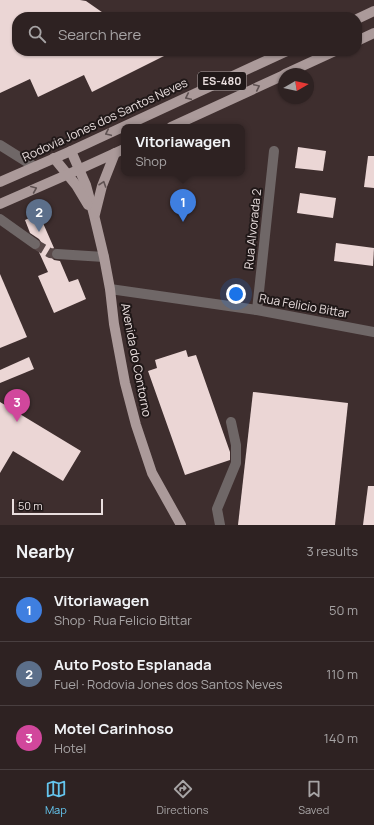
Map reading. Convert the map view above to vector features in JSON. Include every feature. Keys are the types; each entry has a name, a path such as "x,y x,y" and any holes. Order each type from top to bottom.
{"main road":[{"path":"362,17 374,11"},
{"path":"362,39 374,33"},
{"name":"Rodovia Jones dos Santos Neves","path":"129,124 276,56"},
{"name":"ES-480","path":"298,68 324,56"},
{"name":"ES-480","path":"177,124 278,77"},
{"name":"Rodovia Jones dos Santos Neves","path":"0,182 121,127"},
{"name":"Avenida do Contorno","path":"70,151 86,185 104,257 125,383 136,425 152,473 181,525"},
{"path":"0,204 67,174 80,170 119,151"},
{"path":"94,216 102,186 119,151"},
{"name":"Avenida do Contorno","path":"54,158 79,190 94,216"}],"street":[{"path":"0,145 34,167"},
{"name":"Rua Alvorada 2","path":"258,310 274,151"},
{"path":"0,219 35,244"},
{"path":"57,254 104,257"},
{"name":"Rua Felicio Bittar","path":"110,289 258,310 374,332"},
{"path":"220,525 217,509 236,463 236,445 231,422"}],"building":[{"path":"0,0 80,0 86,1 102,12 12,12 12,56 164,56 92,92 84,75 38,97 30,79 0,93"},
{"path":"298,147 326,151 323,171 295,168"},
{"path":"368,156 374,156 374,188 364,187"},
{"path":"300,193 336,198 333,218 297,213"},
{"path":"39,214 54,248 51,253 51,257 54,260 60,261 69,282 78,279 86,299 54,313 38,276 48,272 38,250 41,242 30,233 25,220"},
{"path":"336,243 374,248 373,266 334,261"},
{"path":"0,274 27,337 0,348"},
{"path":"186,350 188,357 196,355 230,452 230,460 185,475 148,371 157,368 155,360"},
{"path":"29,357 34,369 0,383 0,370"},
{"path":"253,392 348,403 335,525 238,525"},
{"path":"0,402 81,451 63,481 13,451 0,473"},
{"path":"368,486 374,486 374,525 363,525"}],"tunnel":[{"path":"35,244 50,253 57,254"}],"place":[{"name":"Vitoriawagen","path":"183,222"},
{"name":"Auto Posto Esplanada","path":"39,232"},
{"name":"Motel Carinhoso","path":"17,422"}]}
